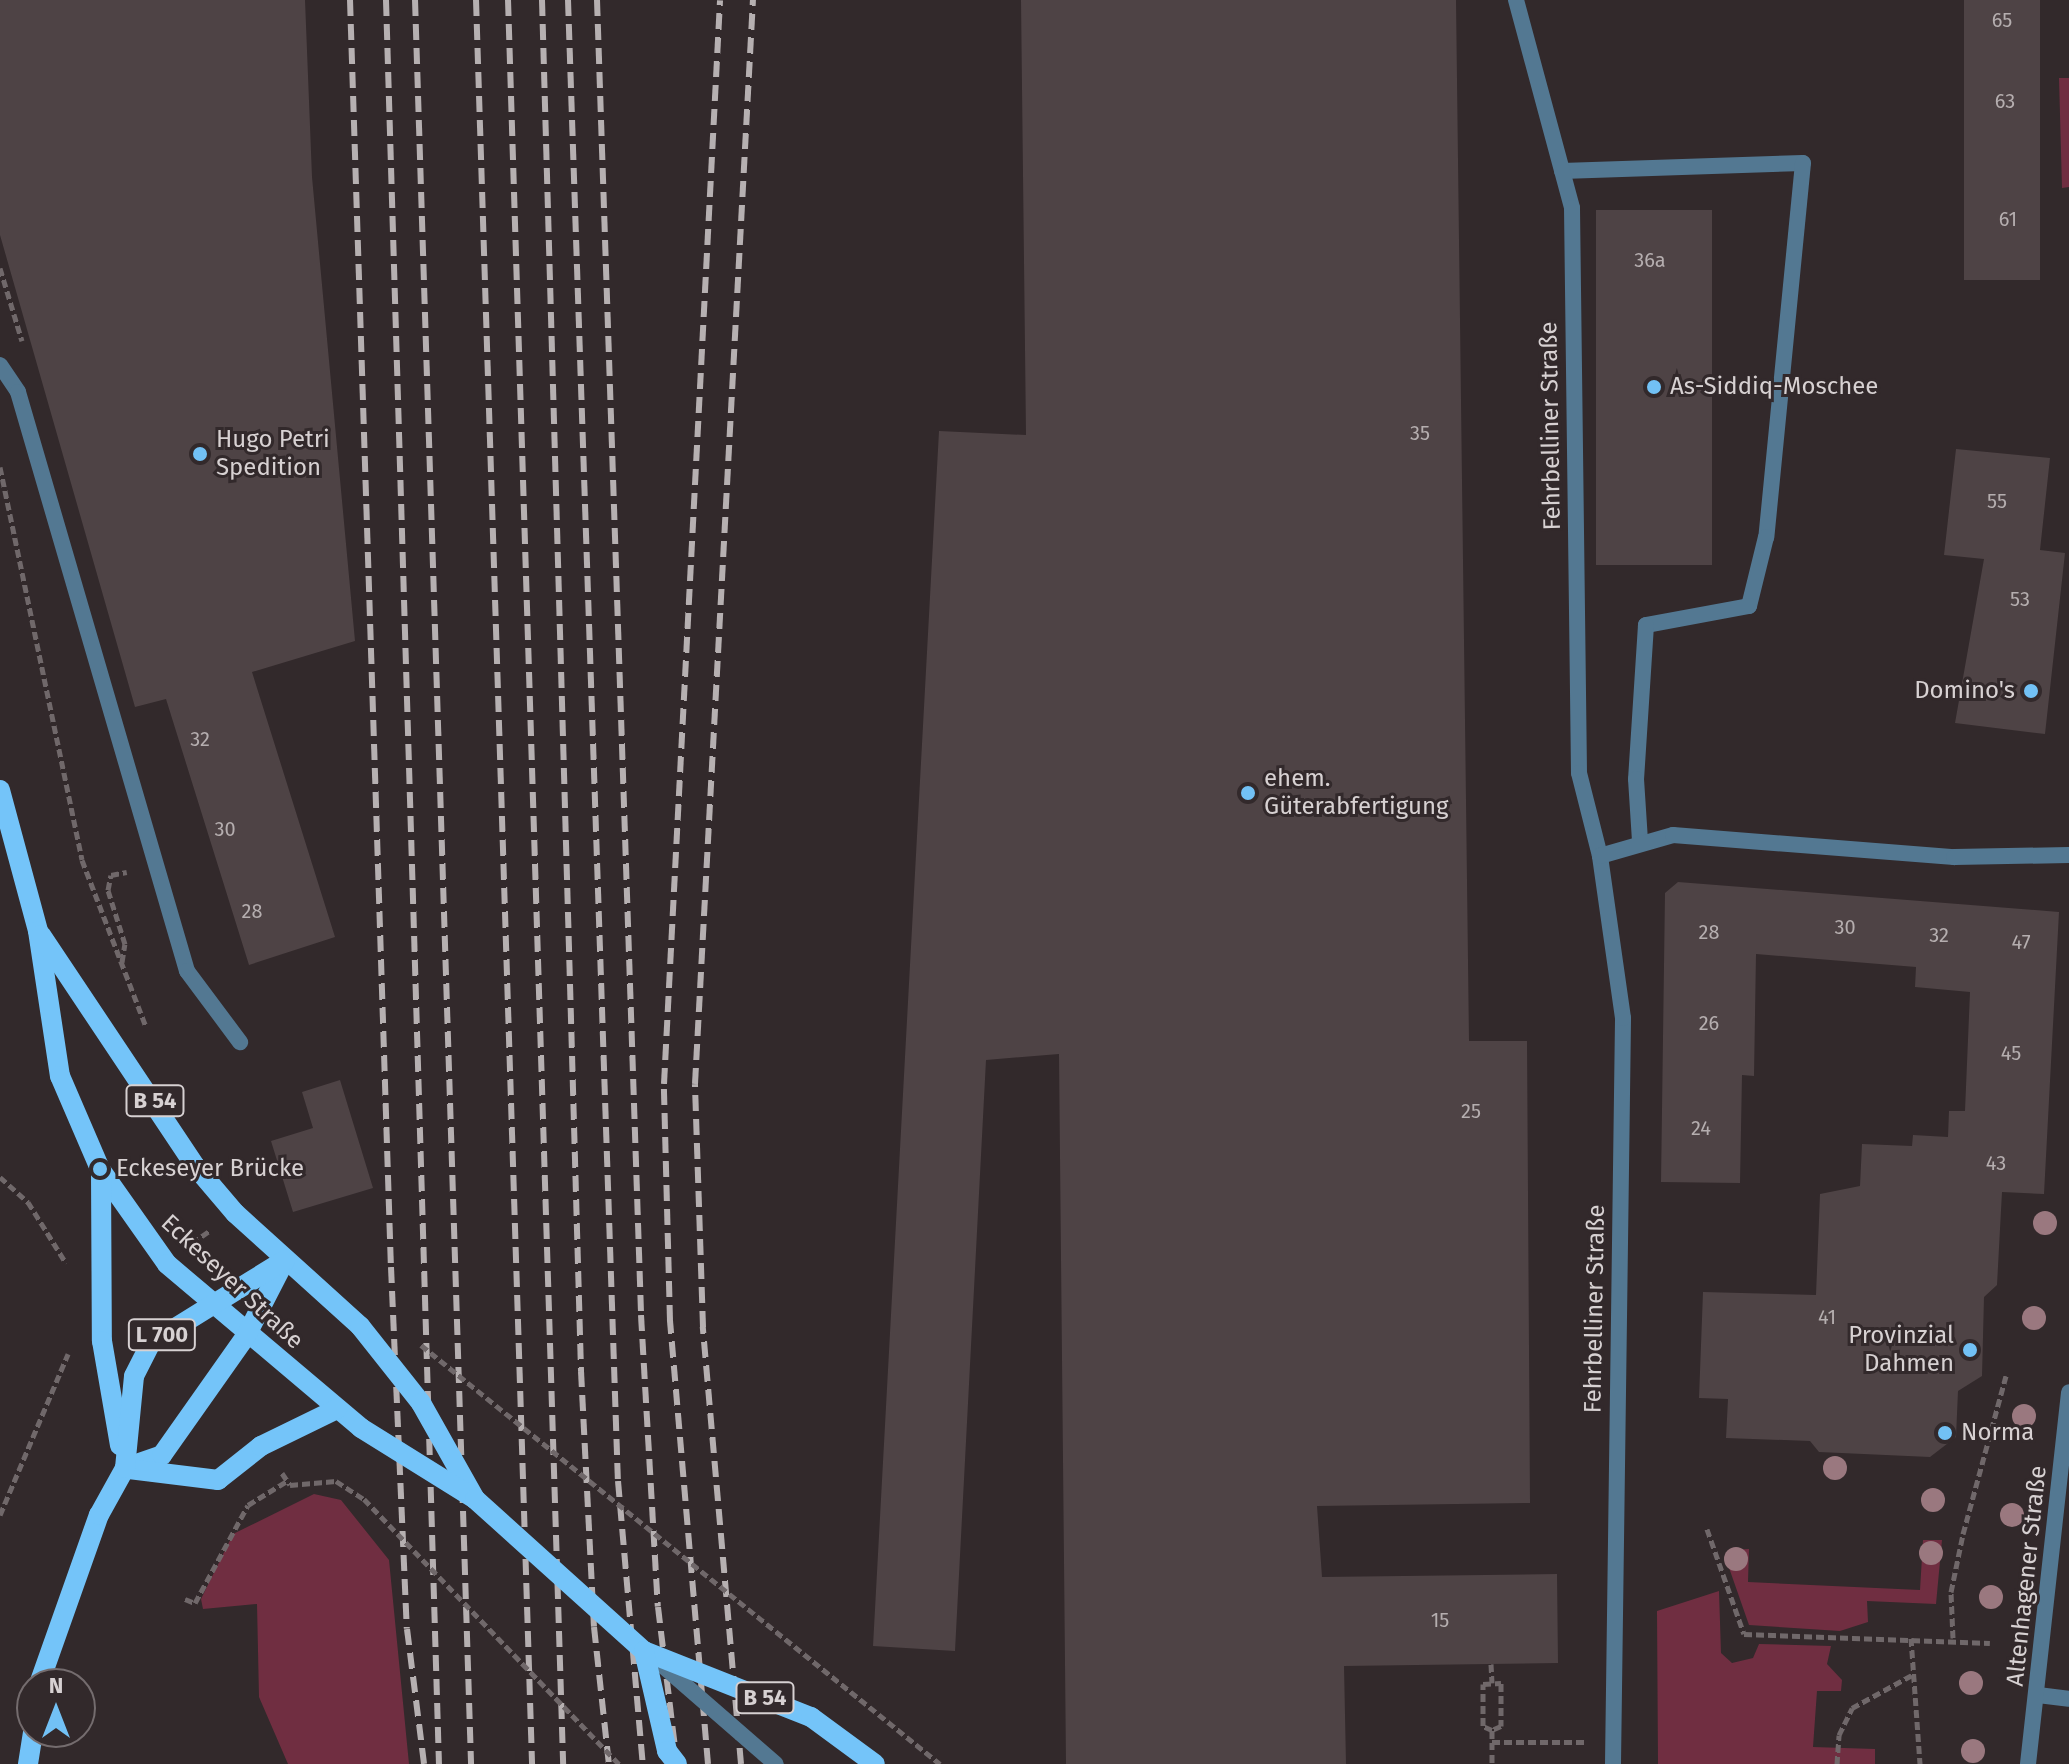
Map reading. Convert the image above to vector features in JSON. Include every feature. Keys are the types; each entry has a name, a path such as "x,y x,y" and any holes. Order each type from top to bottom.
{"main road":[{"name":"Eckeseyer Straße","path":"0,790 38,931 60,1076 100,1169 135,1226 246,1336 361,1428 475,1499 644,1651"},
{"name":"Eckeseyer Straße","path":"38,931 195,1166 285,1260 360,1326 421,1403 475,1499"},
{"path":"100,1169 102,1341 125,1468 218,1480 261,1446 337,1409"},
{"path":"246,1336 285,1260"},
{"name":"L 700","path":"45,1668 99,1515 125,1468 134,1376 151,1343 285,1260"},
{"name":"L 700","path":"125,1468 162,1455 246,1336"},
{"path":"644,1651 667,1751 677,1764"},
{"name":"B 54","path":"644,1651 811,1717 875,1764"}],"street":[{"name":"Fehrbelliner Straße","path":"1516,0 1572,208 1579,773 1600,856 1623,1018 1613,1764"},
{"path":"1562,171 1803,163 1766,537 1749,606 1646,625 1636,779 1640,841"},
{"path":"3,370 18,392 187,971 240,1042"},
{"path":"1600,856 1640,841 1673,835 1954,857 2069,855"},
{"name":"Altenhagener Straße","path":"2028,1764 2069,1392"},
{"name":"Eckeseyer Straße","path":"644,1651 776,1764"},
{"path":"2038,1695 2069,1699"}],"path":[{"path":"0,268 29,364 3,370"},
{"path":"0,467 82,860 149,1035"},
{"path":"108,890 125,944 122,963"},
{"path":"0,1177 28,1202 72,1270"},
{"path":"409,1335 940,1764"},
{"path":"0,1515 52,1406 70,1348"},
{"path":"1953,1638 1957,1563 2006,1376"},
{"path":"185,1599 195,1603 248,1505 287,1481 336,1481 364,1499 619,1764"},
{"path":"1707,1529 1744,1634 1953,1638 1990,1643"},
{"path":"1911,1638 1920,1764"},
{"path":"1491,1664 1492,1683"},
{"path":"1837,1764 1839,1735 1852,1708 1912,1675"},
{"path":"1501,1683 1501,1726 1492,1730 1483,1726 1483,1684 1501,1683"},
{"path":"1492,1730 1492,1764"},
{"path":"1492,1742 1613,1742"}],"shaded area":[{"path":"2059,78 2069,78 2069,187 2062,188"},
{"path":"314,1494 341,1500 389,1560 409,1764 288,1764 259,1697 257,1604 203,1609 201,1599 233,1534"},
{"path":"1923,1540 1942,1540 1936,1604 1867,1601 1868,1622 1840,1631 1749,1625 1727,1562 1728,1550 1749,1549 1748,1582 1920,1590"},
{"path":"1719,1591 1721,1653 1732,1663 1753,1658 1759,1644 1831,1646 1827,1664 1842,1680 1841,1691 1817,1691 1813,1747 1875,1749 1875,1764 1658,1764 1657,1611"}],"building":[{"path":"0,0 305,0 312,177 355,641 252,672 335,937 249,965 166,699 135,707 0,235"},
{"name":"ehem. Güterabfertigung","path":"1021,0 1456,0 1469,1041 1527,1041 1530,1503 1317,1506 1322,1577 1557,1574 1558,1663 1344,1666 1346,1764 1066,1764 1059,1054 986,1060 955,1651 873,1646 939,431 1026,435"},
{"path":"1964,0 2040,0 2040,280 1964,280"},
{"name":"As-Siddiq-Moschee","path":"1596,210 1712,210 1712,565 1596,565"},
{"path":"1956,449 2050,458 2040,550 2065,553 2045,734 1955,723 1984,559 1944,555"},
{"path":"1678,882 2059,912 2044,1194 2002,1192 1997,1285 1984,1297 1982,1376 1958,1391 1956,1437 1930,1457 1819,1452 1810,1441 1726,1438 1728,1399 1699,1398 1703,1292 1816,1295 1820,1194 1860,1186 1862,1144 1912,1146 1913,1135 1948,1137 1949,1111 1965,1111 1970,992 1915,987 1916,967 1756,954 1754,1076 1742,1075 1740,1183 1661,1182 1665,893"},
{"path":"340,1080 373,1188 293,1212 271,1141 313,1128 302,1092"}],"railway":[{"path":"350,0 391,1267 407,1629 424,1764"},
{"path":"386,0 439,1764"},
{"path":"415,0 471,1764"},
{"path":"476,0 532,1764"},
{"path":"508,0 563,1764"},
{"path":"542,0 581,1371 594,1627 609,1764"},
{"path":"568,0 618,1481 643,1764"},
{"path":"597,0 641,1315 658,1607 677,1764"},
{"path":"708,1764 670,1321 664,1084 720,0"},
{"path":"741,1764 703,1327 695,1084 753,0"}],"place":[{"name":"As-Siddiq-Moschee","path":"1654,387"},
{"name":"Hugo Petri Spedition","path":"200,454"},
{"name":"Domino's","path":"2031,691"},
{"name":"ehem. Güterabfertigung","path":"1248,793"},
{"name":"Eckeseyer Brücke","path":"100,1169"},
{"name":"Provinzial Dahmen","path":"1970,1350"},
{"name":"Norma","path":"1945,1433"}]}
